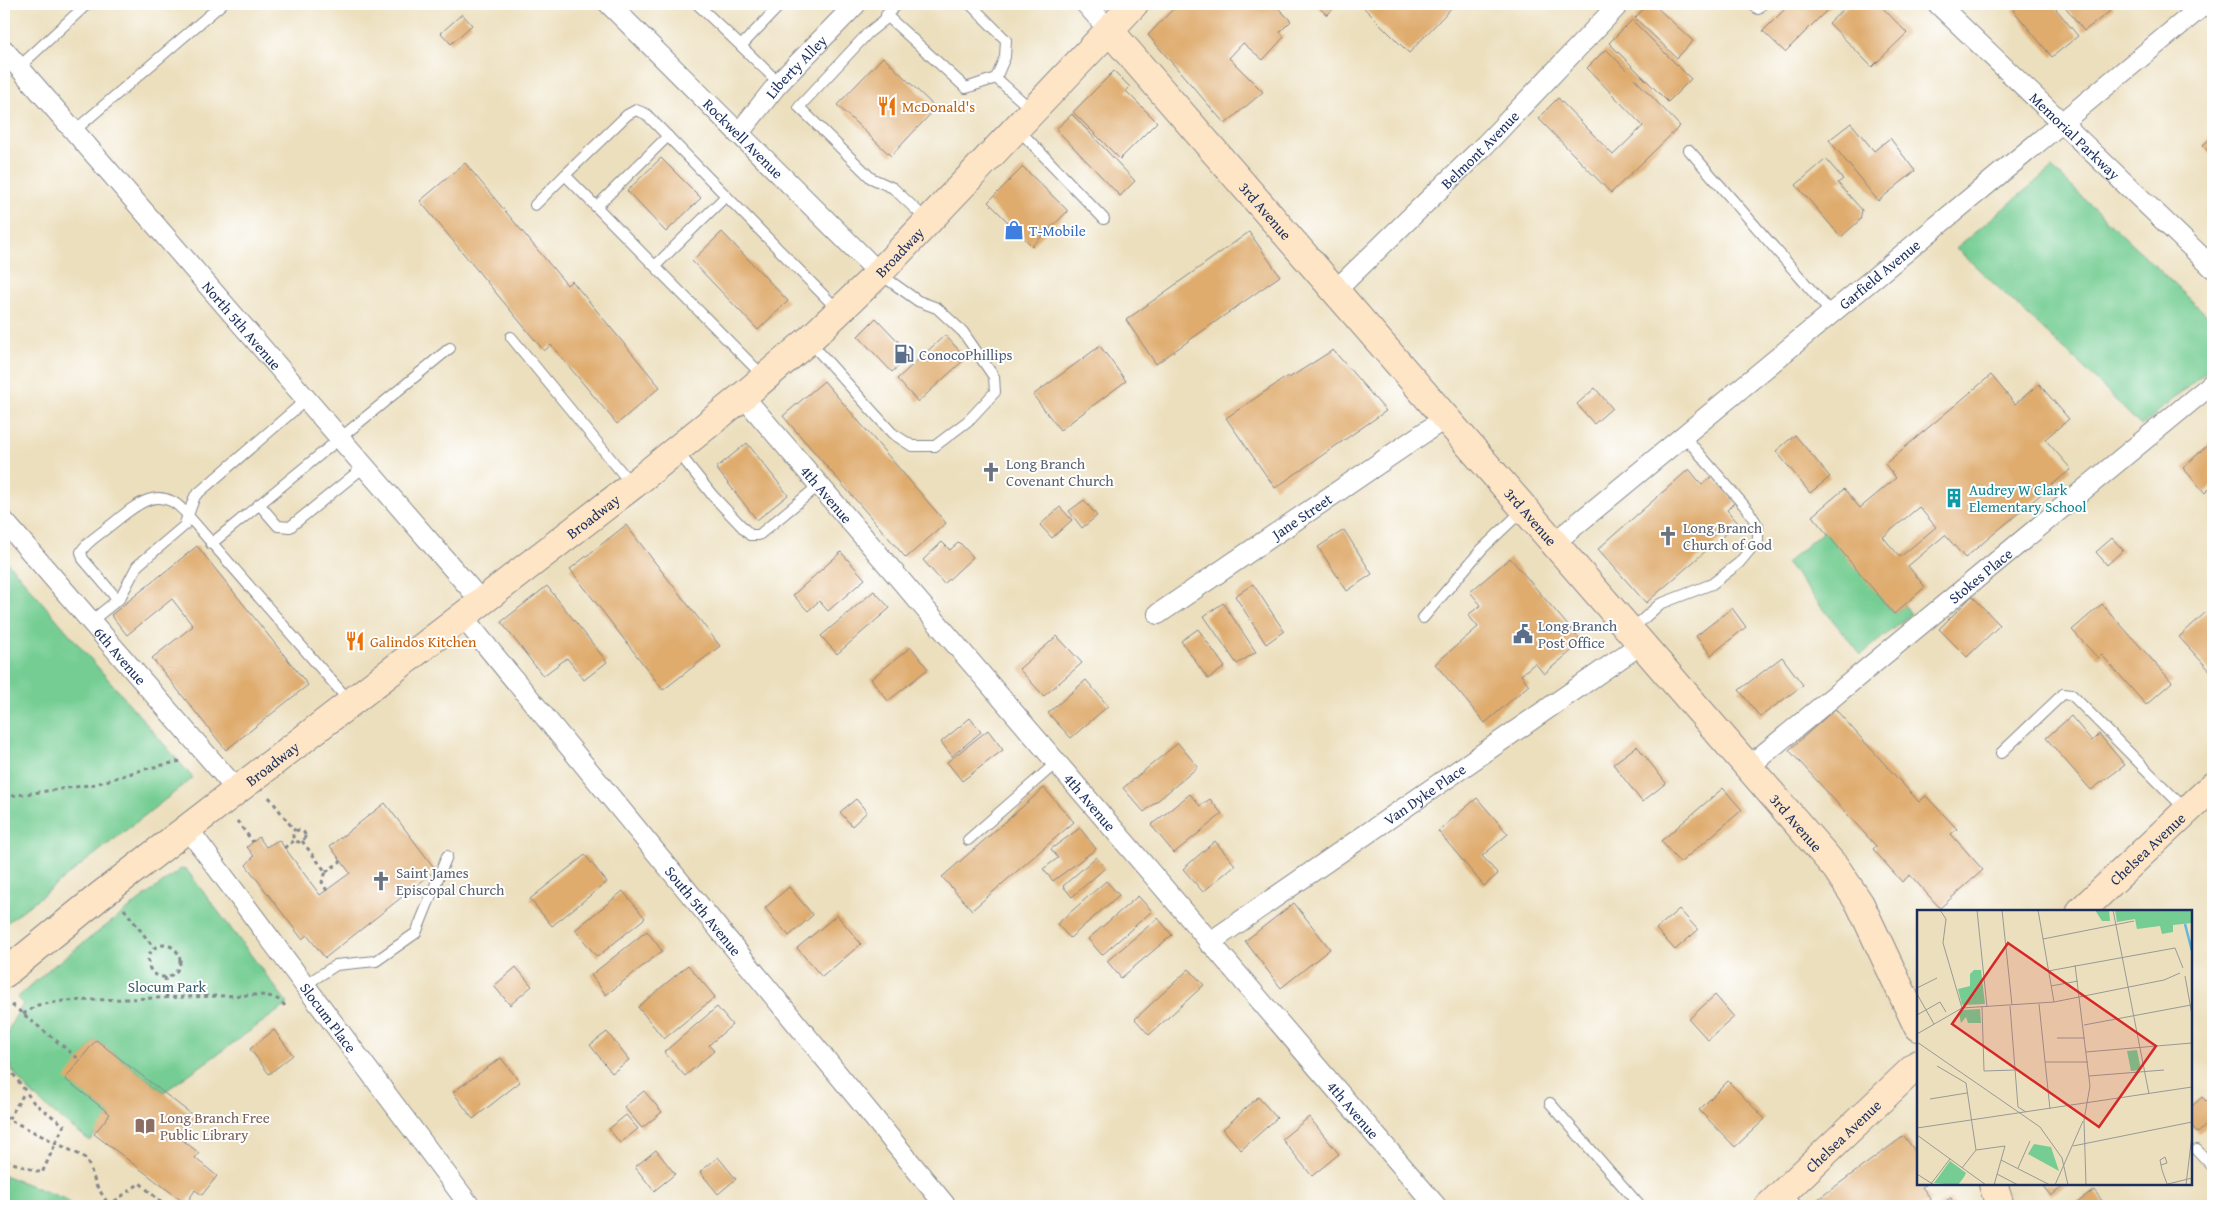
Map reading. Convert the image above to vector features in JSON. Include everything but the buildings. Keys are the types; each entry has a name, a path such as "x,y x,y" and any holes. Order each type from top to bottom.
{"street":[{"name":"Rockwell Avenue","path":"609,4 879,273"},
{"name":"Liberty Alley","path":"738,134 779,83 856,4"},
{"path":"1086,4 1109,30"},
{"name":"Broadway","path":"4,974 94,900 677,451 764,378 840,311 879,273 1134,4"},
{"name":"Belmont Avenue","path":"1336,290 1485,144 1619,4"},
{"name":"Memorial Parkway","path":"1938,4 2213,268"},
{"name":"Garfield Avenue","path":"1554,543 2063,124 2205,4"},
{"name":"3rd Avenue","path":"1109,30 1336,290 1444,419 1836,868 1860,904 1917,1025"},
{"name":"North 5th Avenue","path":"4,50 365,466 472,608"},
{"name":"Stokes Place","path":"1748,767 2213,383"},
{"name":"4th Avenue","path":"743,396 818,486 1436,1206"},
{"name":"Jane Street","path":"1158,614 1444,419"},
{"name":"6th Avenue","path":"4,521 237,790"},
{"name":"South 5th Avenue","path":"472,608 946,1206"},
{"name":"Van Dyke Place","path":"1209,943 1636,637"},
{"name":"Chelsea Avenue","path":"2082,910 2213,786"},
{"name":"Slocum Place","path":"188,829 470,1206"},
{"name":"Chelsea Avenue","path":"1783,1201 1917,1065"},
{"path":"1993,1185 2000,1206"}],"lane":[{"path":"19,68 87,4"},
{"path":"74,131 222,4"},
{"path":"697,4 779,83"},
{"path":"741,46 781,4"},
{"path":"898,4 886,15 888,17 868,33 799,108 871,178 893,188 929,221"},
{"path":"888,17 966,88 996,78 1005,57 1006,40 970,4"},
{"path":"1752,4 1758,8 1762,4"},
{"path":"996,78 1026,120 1104,219"},
{"path":"535,205 626,115 636,110 646,114 840,311"},
{"path":"596,207 668,136"},
{"path":"1689,150 1832,314"},
{"path":"565,175 764,378"},
{"path":"654,266 726,196"},
{"path":"808,340 892,433 912,446 935,446 969,420 995,392 994,377 962,332 937,308 918,300 879,273"},
{"path":"511,337 633,485"},
{"path":"212,544 450,348"},
{"path":"90,622 118,600 137,566 177,533 189,517 195,496 307,399"},
{"path":"1636,637 1660,604 1712,584 1740,563 1758,540 1758,526 1748,510 1684,436"},
{"path":"677,451 713,496 750,535 759,535 818,486"},
{"path":"259,504 278,526 290,527 365,466"},
{"path":"118,600 83,559 81,552 83,548 136,506 153,498 170,500 178,505 189,517 350,702"},
{"path":"1423,618 1482,549 1524,509"},
{"path":"2001,753 2063,694 2067,693 2072,695 2187,811"},
{"path":"968,840 1056,763"},
{"path":"305,985 336,965 376,961 416,933 448,856"},
{"path":"1550,1103 1640,1206"},
{"path":"2197,1150 2213,1167"}],"path":[{"path":"4,797 96,784 145,769 181,761"},
{"path":"268,797 295,832 293,835 295,840"},
{"path":"237,821 253,842"},
{"path":"295,832 298,830 304,833 302,840"},
{"path":"284,848 295,840 298,842 302,840"},
{"path":"302,840 326,872"},
{"path":"327,891 322,882 326,872 341,861"},
{"path":"124,908 154,948"},
{"path":"163,945 170,946 179,954 180,964 177,971 165,977 156,976 148,965 149,956 154,948 163,945"},
{"path":"165,977 167,998"},
{"path":"23,1014 48,1002 260,995 276,998 285,1006"},
{"path":"12,1005 80,1060"},
{"path":"4,1061 34,1103 64,1125 42,1173 4,1160"},
{"path":"4,1126 25,1092"},
{"path":"4,1117 88,1160 96,1185 109,1206 140,1183 165,1206"}],"green space":[{"path":"2052,168 2213,321 2213,366 2141,426 2083,367 1956,248"},
{"path":"1825,530 1894,614 1904,605 1911,614 1861,655 1786,563"},
{"path":"4,558 193,778 4,925"},
{"name":"Slocum Park","path":"182,868 186,869 288,1004 164,1092 96,1040 66,1079 110,1114 90,1141 26,1088 8,1062 5,1049 6,1037 23,1004 17,998 48,970"},
{"path":"4,1175 65,1199 73,1206 4,1206"}],"place":[{"name":"McDonald's","path":"887,106"},
{"name":"T-Mobile","path":"1014,230"},
{"name":"ConocoPhillips","path":"904,354"},
{"name":"Long Branch Covenant Church","path":"991,472"},
{"name":"Audrey W Clark Elementary School","path":"1954,498"},
{"name":"Long Branch Church of God","path":"1668,536"},
{"name":"Long Branch Post Office","path":"1523,634"},
{"name":"Galindos Kitchen","path":"355,641"},
{"name":"Saint James Episcopal Church","path":"381,881"},
{"name":"Long Branch Free Public Library","path":"145,1126"}]}
